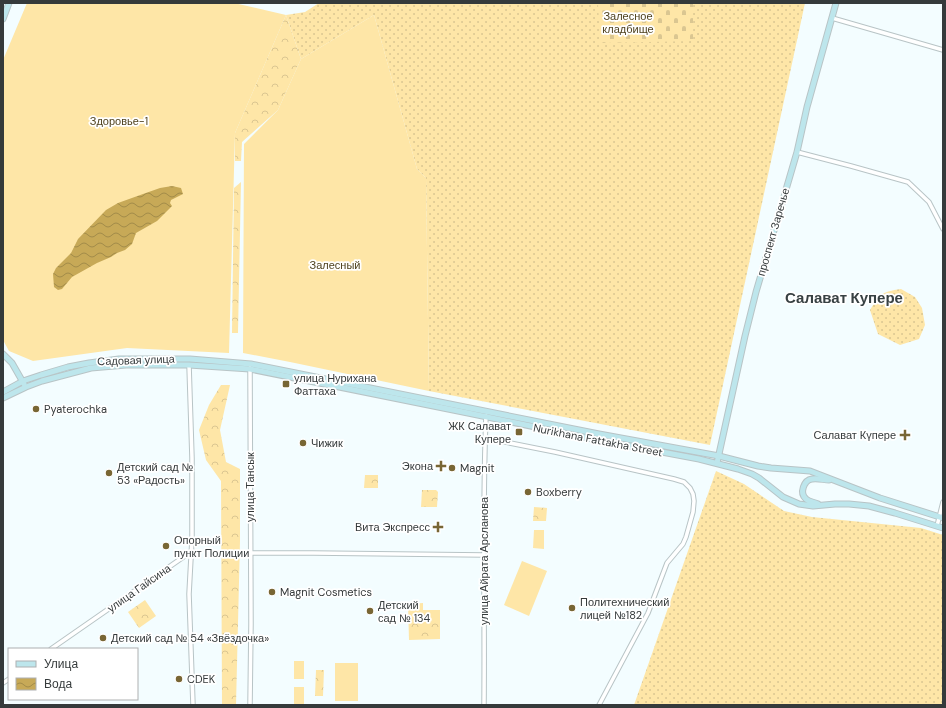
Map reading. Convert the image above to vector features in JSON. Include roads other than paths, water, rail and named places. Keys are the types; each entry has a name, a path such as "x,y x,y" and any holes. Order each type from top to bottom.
{"street":[{"name":"проспект Заречье","path":"718,464 745,336 756,292 797,152 807,106 836,3"},
{"path":"3,7 9,4"},
{"path":"3,19 9,4"},
{"path":"832,18 943,50"},
{"path":"797,152 908,182 929,202 943,229"},
{"path":"3,354 12,363 26,387"},
{"name":"Садовая улица","path":"3,392 40,375 89,362 119,359 190,358 250,367"},
{"name":"Садовая улица","path":"3,398 42,381 92,368 126,365 250,367"},
{"path":"189,365 192,458 192,551 189,594 193,705"},
{"name":"Nurikhana Fattakha Street","path":"250,367 486,414 719,456 771,468 810,471 880,498 941,518"},
{"name":"улица Тансык","path":"250,367 250,705"},
{"name":"Nurikhana Fattakha Street","path":"486,414 590,439 738,469 759,478 783,497 806,505 849,504 870,506 895,512 940,527"},
{"name":"улица Айрата Арсланова","path":"484,705 486,414"},
{"path":"485,438 674,479 684,482 693,494 693,512 683,544 667,563 648,613 598,705"},
{"path":"821,505 806,500 802,492 805,483 811,479 832,480"},
{"path":"940,527 943,502"},
{"name":"улица Гайсина","path":"52,648 192,551"},
{"path":"251,553 484,555"}],"water":[{"path":"172,186 181,188 183,194 171,200 170,203 172,206 157,221 136,233 132,244 125,250 72,277 62,289 58,290 54,287 53,274 56,268 71,253 78,239 106,210 118,203 160,188"}],"place":[{"name":"улица Нурихана Фаттаха","path":"286,384"},
{"name":"Pyaterochka","path":"36,409"},
{"name":"ЖК Салават Купере","path":"519,432"},
{"name":"Салават Күпере","path":"905,435"},
{"name":"Чижик","path":"303,443"},
{"name":"Экона","path":"441,466"},
{"name":"Magnit","path":"452,468"},
{"name":"Детский сад № 53 «Радость»","path":"109,473"},
{"name":"Boxberry","path":"528,492"},
{"name":"Вита Экспресс","path":"438,527"},
{"name":"Опорный пункт Полиции","path":"166,546"},
{"name":"Magnit Cosmetics","path":"272,592"},
{"name":"Политехнический лицей №182","path":"572,608"},
{"name":"Детский сад № 134","path":"370,611"},
{"name":"Детский сад № 54 «Звёздочка»","path":"103,638"},
{"name":"CDEK","path":"179,679"}],"district":[{"name":"Салават Купере","path":"844,298"}],"park label":[{"name":"Залесное кладбище","path":"628,22"},
{"name":"Здоровье-1","path":"119,121"},
{"name":"Залесный","path":"335,265"}]}
